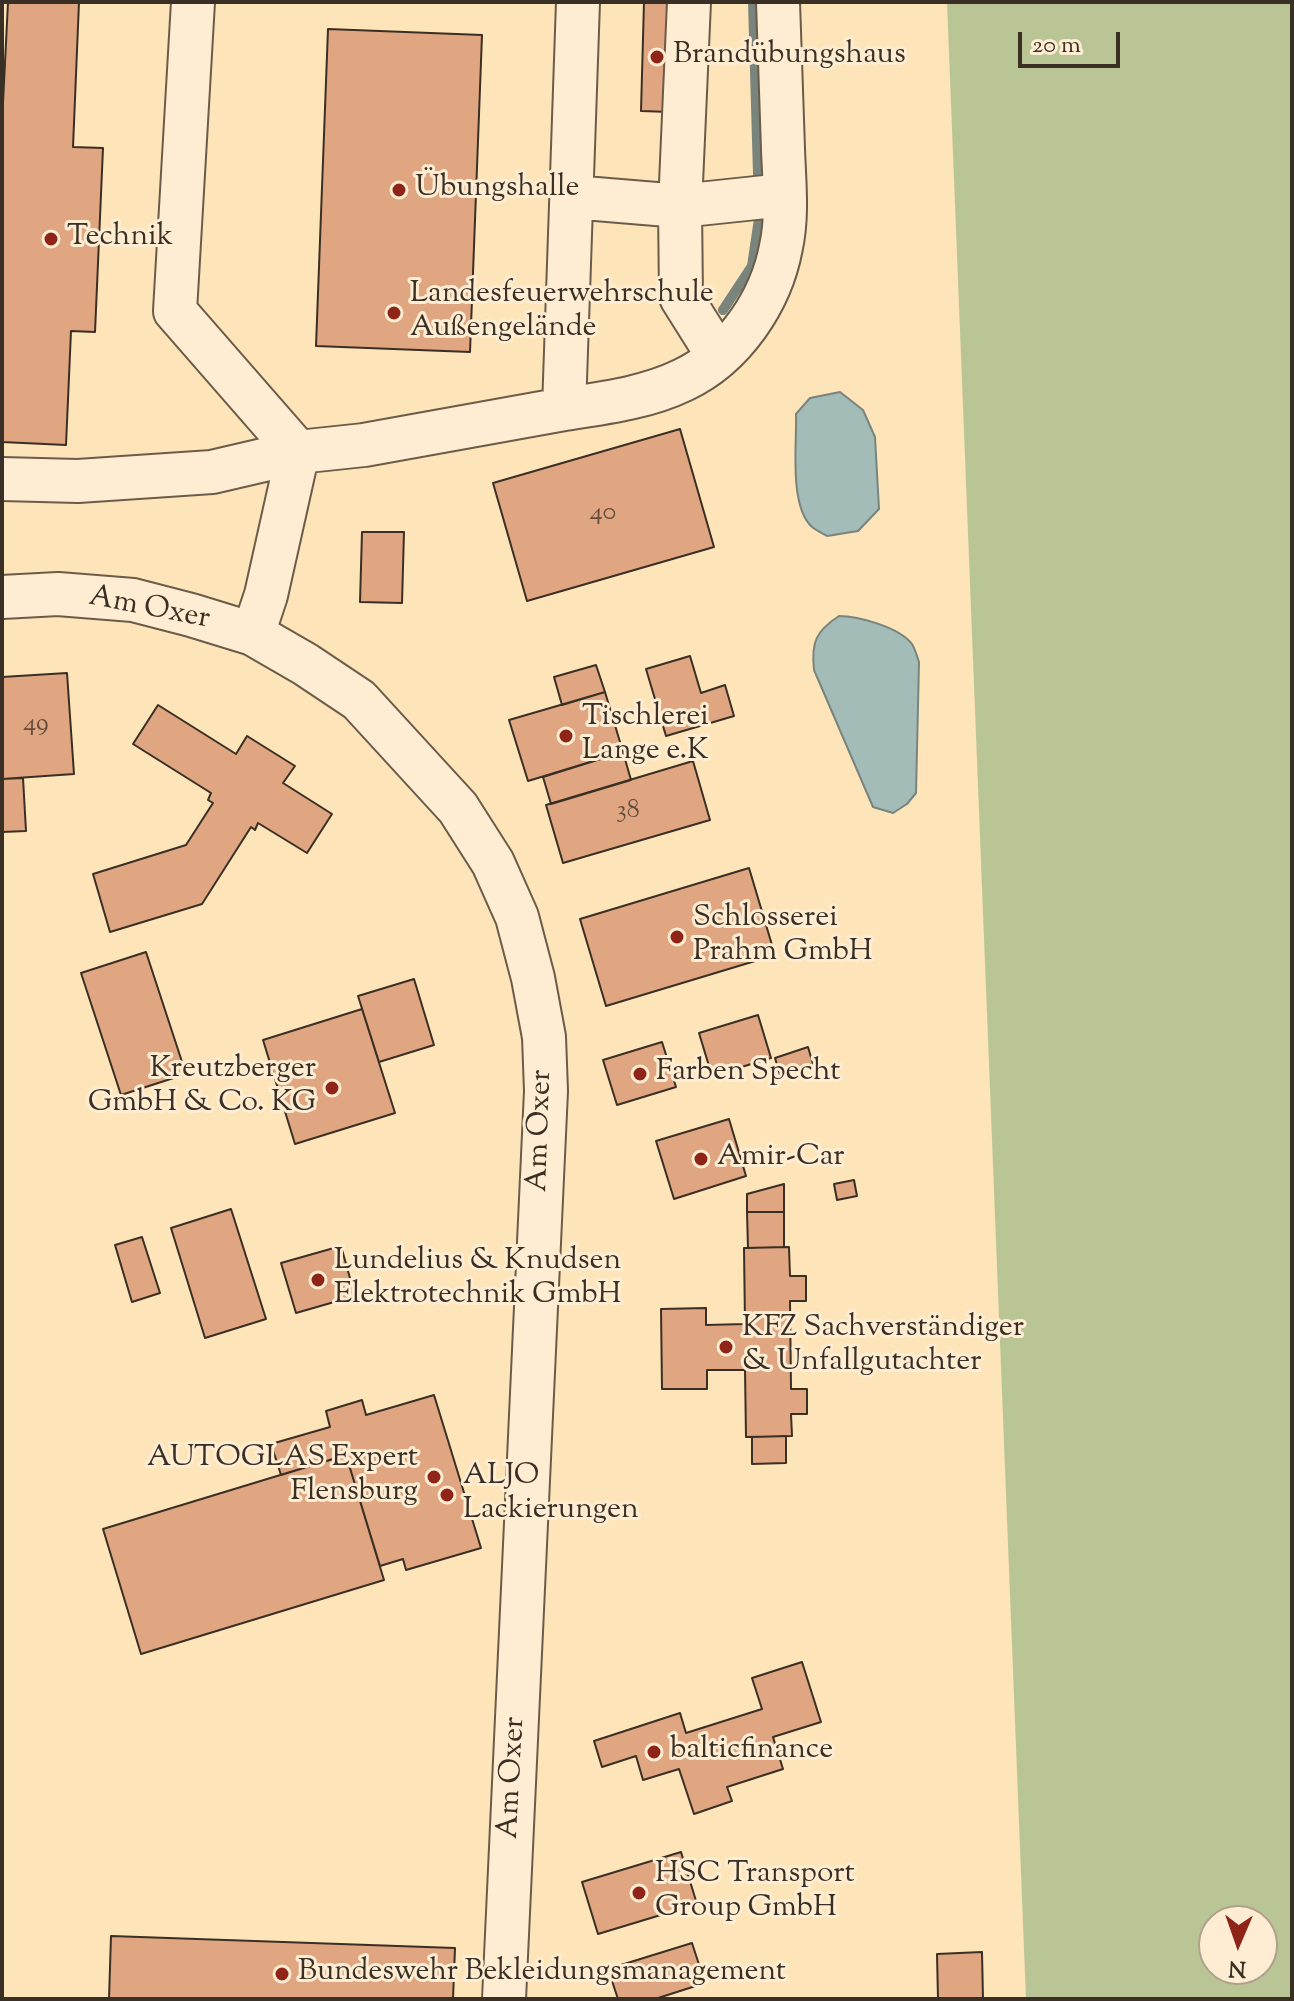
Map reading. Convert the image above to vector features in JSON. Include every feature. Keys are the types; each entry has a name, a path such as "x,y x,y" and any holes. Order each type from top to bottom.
{"street":[{"path":"193,2 175,311 298,452"},
{"path":"564,409 578,2"},
{"path":"689,2 680,206 681,297 718,356"},
{"path":"2,479 78,481 212,472 298,452 364,445 626,399 684,380 718,356 744,329 766,294 782,246 784,195 778,2"},
{"path":"572,197 680,206 784,195"},
{"path":"253,634 266,595 298,452"},
{"name":"Am Oxer","path":"2,597 58,594 133,600 253,634 305,664 359,700 458,808 493,863 517,917 544,1037 546,1091 504,1999"}],"green space":[{"path":"947,2 1292,2 1292,1999 1026,1999"}],"water":[{"path":"840,392 863,410 875,437 879,509 858,531 827,536 811,526 800,503 796,473 796,414 810,398"},
{"path":"839,616 867,620 898,632 912,644 919,662 916,793 893,813 873,807 814,670 813,652 817,638"}],"building":[{"name":"Technik","path":"8,2 79,2 73,147 103,148 95,332 71,331 66,445 2,442 2,123"},
{"name":"Brandübungshaus","path":"644,2 673,2 670,112 641,111"},
{"name":"Übungshalle","path":"328,29 482,35 470,352 316,346"},
{"path":"680,429 714,547 527,601 493,483"},
{"path":"362,532 404,532 402,603 360,602"},
{"path":"690,656 701,693 725,685 734,716 666,736 646,669"},
{"path":"596,665 605,692 562,705 554,677"},
{"path":"67,673 74,774 2,779 2,677"},
{"name":"Tischlerei Lange e.K","path":"605,692 623,752 528,781 509,720"},
{"path":"158,705 236,754 247,736 295,766 283,783 332,814 307,853 258,823 255,830 251,827 202,904 110,932 93,874 186,845 213,803 208,800 211,793 133,744"},
{"path":"623,752 631,780 551,804 543,777"},
{"path":"693,761 710,820 563,863 546,805"},
{"path":"23,778 26,831 2,832 2,779"},
{"name":"Schlosserei Prahm GmbH","path":"749,868 775,955 606,1006 580,919"},
{"path":"146,952 186,1074 121,1095 81,973"},
{"path":"414,979 434,1045 379,1062 358,996"},
{"name":"Kreutzberger GmbH & Co. KG","path":"362,1009 395,1113 295,1144 263,1040"},
{"path":"758,1015 771,1058 712,1076 699,1033"},
{"name":"Farben Specht","path":"662,1042 676,1087 617,1105 603,1060"},
{"path":"808,1047 813,1064 780,1075 775,1058"},
{"name":"Amir-Car","path":"729,1119 746,1176 674,1199 656,1141"},
{"path":"854,1180 857,1196 837,1200 834,1184"},
{"path":"784,1184 784,1212 747,1212 747,1194"},
{"path":"231,1209 266,1319 205,1338 171,1228"},
{"path":"747,1212 784,1212 784,1247 748,1248"},
{"path":"142,1237 160,1293 132,1302 115,1245"},
{"name":"Lundelius & Knudsen Elektrotechnik GmbH","path":"341,1246 355,1296 296,1313 281,1263"},
{"name":"KFZ Sachverständiger & Unfallgutachter","path":"789,1247 790,1276 806,1276 806,1301 790,1301 791,1389 807,1389 807,1414 791,1414 792,1436 746,1437 745,1370 707,1370 707,1389 662,1389 661,1309 706,1308 706,1325 745,1324 744,1248"},
{"path":"434,1395 481,1548 406,1570 403,1559 380,1566 346,1455 281,1475 271,1444 330,1427 326,1411 362,1400 366,1415"},
{"path":"786,1436 786,1463 752,1464 752,1437"},
{"path":"346,1455 384,1580 141,1654 103,1529"},
{"path":"802,1662 821,1722 773,1737 783,1769 727,1787 732,1801 694,1814 679,1769 643,1780 636,1756 602,1767 594,1741 680,1713 686,1733 762,1709 752,1678"},
{"name":"HSC Transport Group GmbH","path":"681,1852 697,1904 598,1934 582,1882"},
{"name":"Bundeswehr Bekleidungsmanagement","path":"111,1936 455,1948 453,1999 109,1999"},
{"path":"692,1943 705,1983 655,1999 618,1999 608,1969"},
{"path":"982,1952 983,1999 938,1999 937,1954"}],"waterway":[{"path":"753,2 758,174"},
{"path":"723,310 752,266 759,219"}],"place":[{"name":"Brandübungshaus","path":"657,57"},
{"name":"Übungshalle","path":"399,190"},
{"name":"Technik","path":"51,239"},
{"name":"Landesfeuerwehrschule Außengelände","path":"394,313"},
{"name":"Tischlerei Lange e.K","path":"566,736"},
{"name":"Schlosserei Prahm GmbH","path":"677,937"},
{"name":"Farben Specht","path":"640,1074"},
{"name":"Kreutzberger GmbH & Co. KG","path":"332,1088"},
{"name":"Amir-Car","path":"701,1159"},
{"name":"Lundelius & Knudsen Elektrotechnik GmbH","path":"318,1280"},
{"name":"KFZ Sachverständiger & Unfallgutachter","path":"726,1347"},
{"name":"AUTOGLAS Expert Flensburg","path":"434,1477"},
{"name":"ALJO Lackierungen","path":"447,1495"},
{"name":"balticfinance","path":"654,1752"},
{"name":"HSC Transport Group GmbH","path":"639,1893"},
{"name":"Bundeswehr Bekleidungsmanagement","path":"282,1974"}]}
